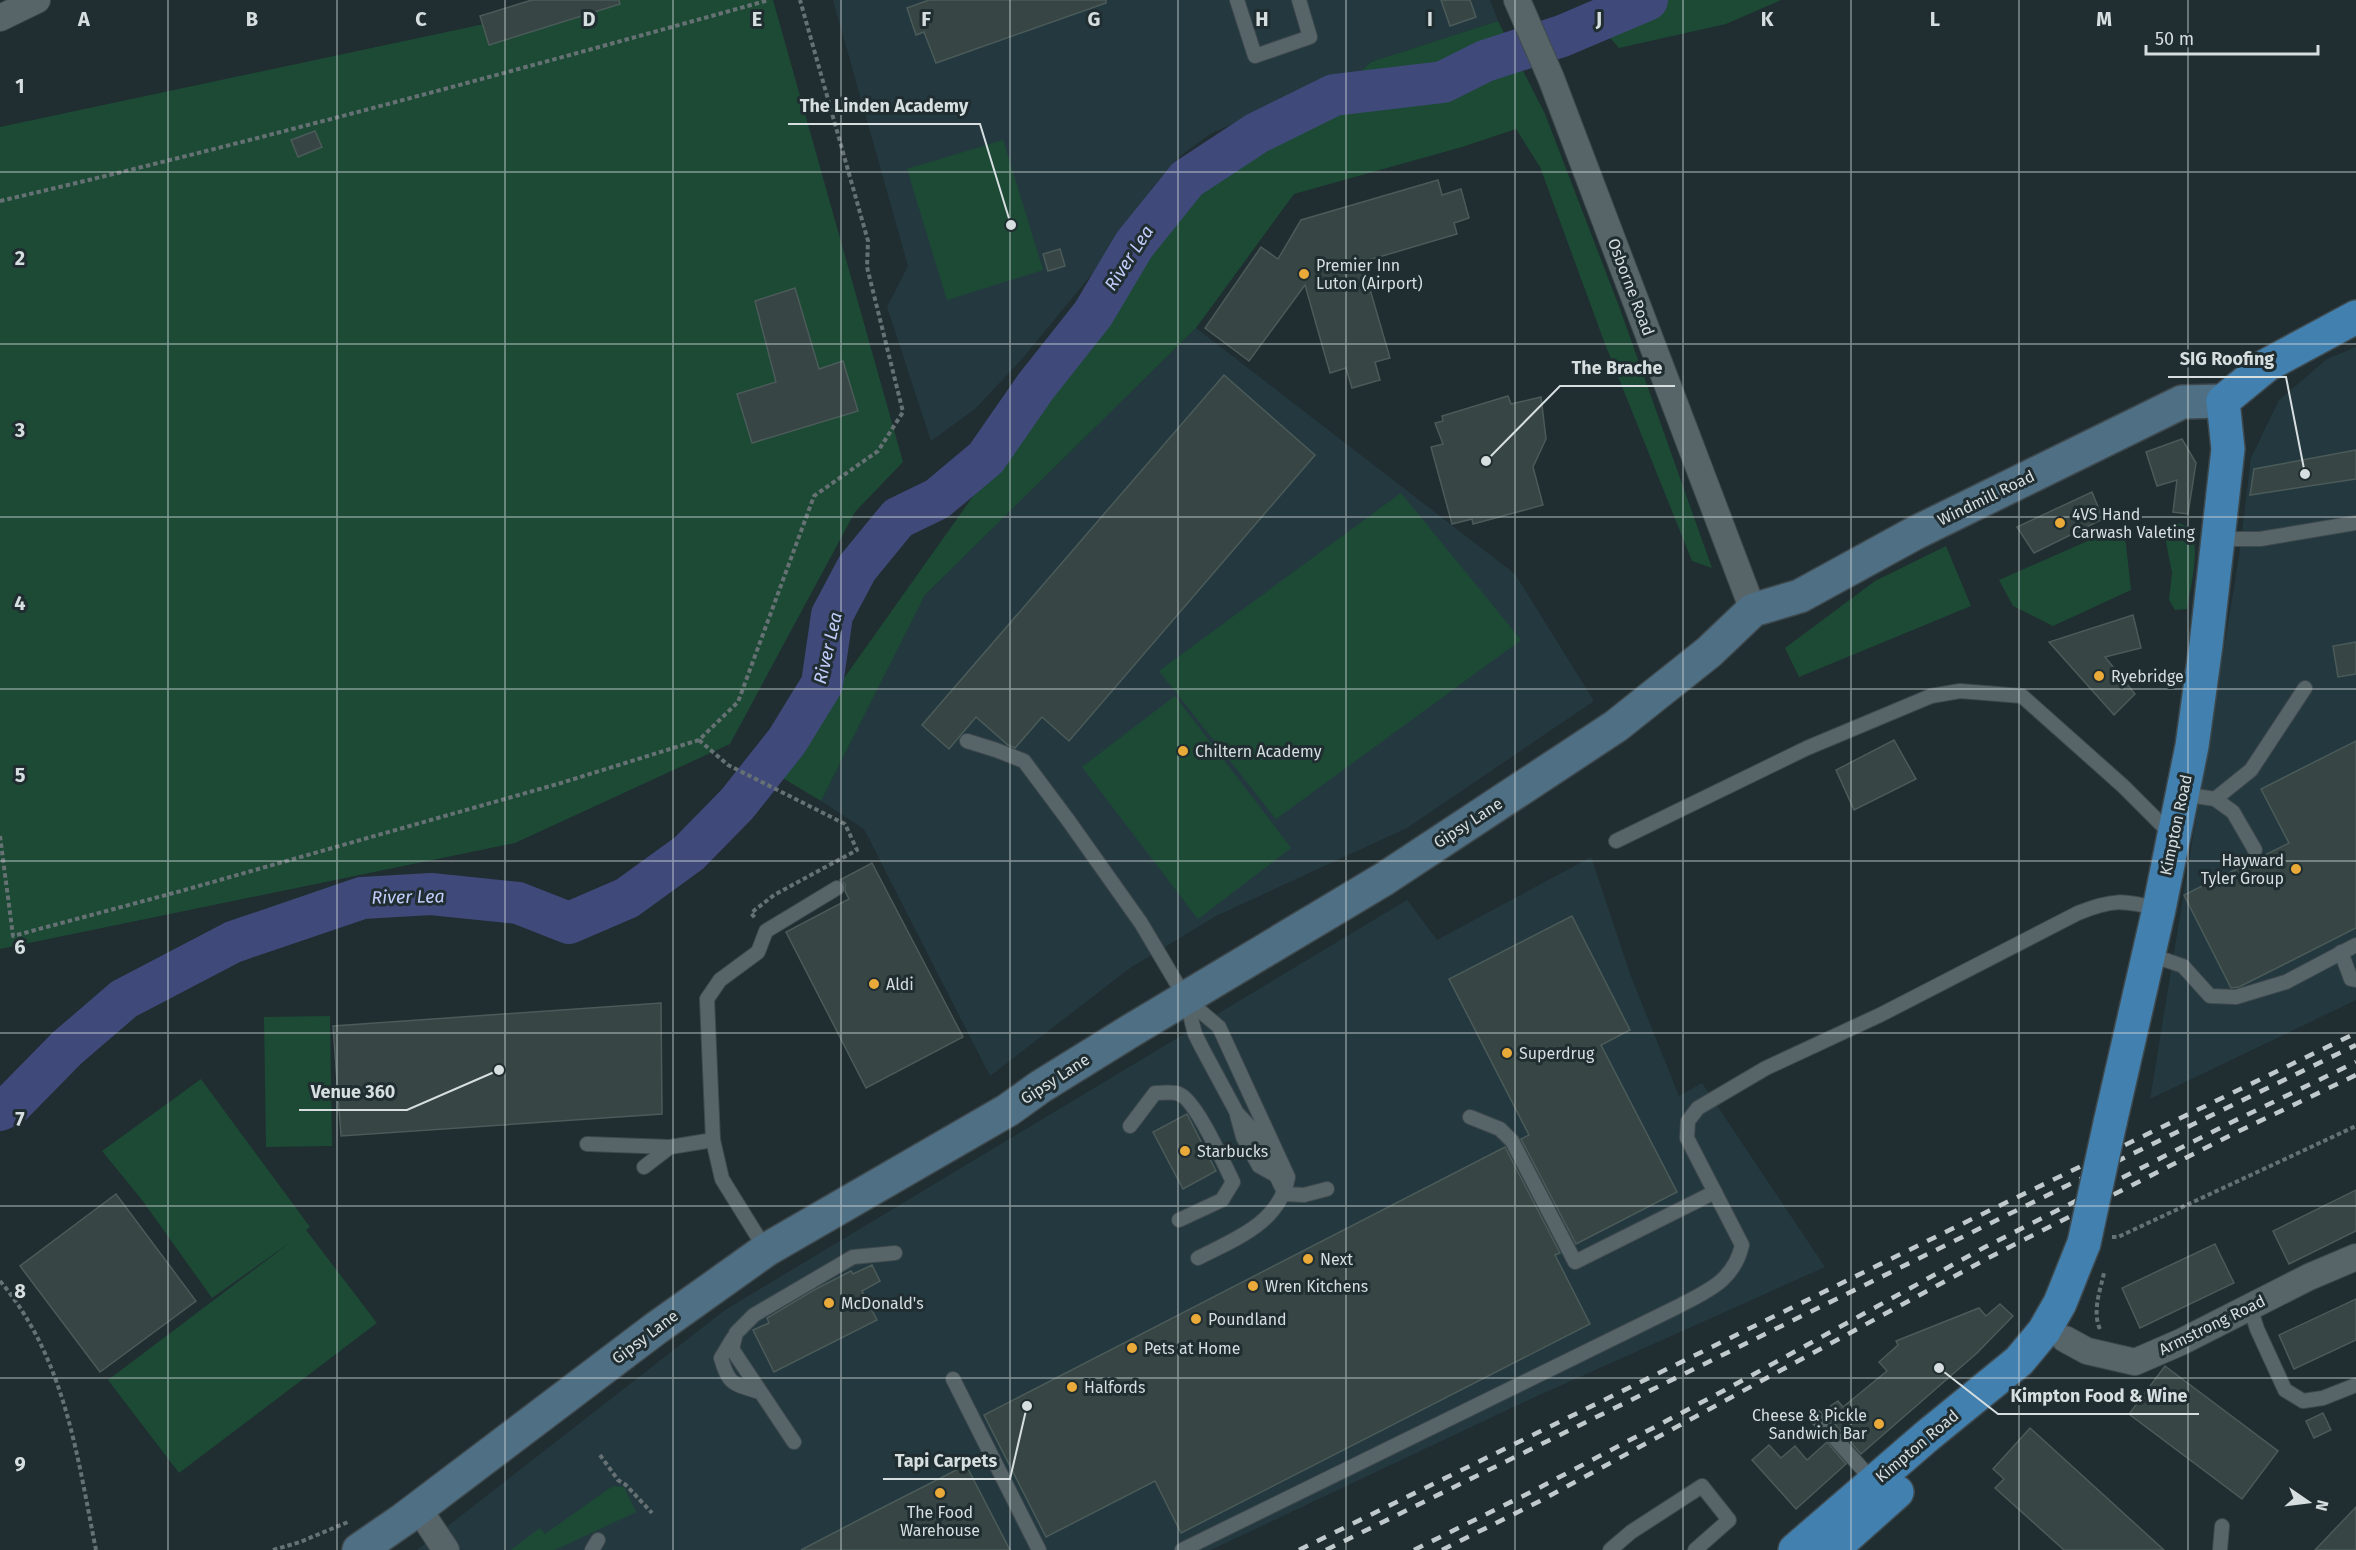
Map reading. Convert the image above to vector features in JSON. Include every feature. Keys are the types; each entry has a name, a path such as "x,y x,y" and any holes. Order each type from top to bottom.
{"highway":[{"path":"2223,401 2267,365 2356,316"},
{"name":"Kimpton Road","path":"1832,1550 2033,1376 2065,1339 2081,1304 2089,1272 2102,1243 2110,1123 2174,837 2199,797 2206,645 2228,449 2223,401"},
{"name":"Kimpton Road","path":"1795,1550 2019,1361 2044,1332 2060,1303 2102,1243"}],"main road":[{"name":"Windmill Road","path":"1753,610 1800,596 1915,533 2182,402 2223,401"},
{"name":"Gipsy Lane","path":"355,1535 418,1508 655,1329 766,1250 1008,1110 1040,1087 1384,879 1616,726 1709,652 1753,610"}],"street":[{"path":"0,18 37,0"},
{"name":"Osborne Road","path":"1517,0 1551,78 1753,610"},
{"name":"Armstrong Road","path":"2065,1339 2087,1351 2135,1362 2356,1257"},
{"path":"418,1508 446,1550"}],"lane":[{"path":"1237,0 1255,56 1310,37 1299,0"},
{"path":"2219,539 2260,539 2356,523"},
{"path":"2199,797 2251,770 2305,688"},
{"path":"1616,840 1807,748 1932,696 1960,691 2022,696 2123,786 2174,837"},
{"path":"967,741 1024,761 1141,923 1186,999 1195,1034 1237,1113 1243,1137 1259,1166 1278,1176 1285,1194"},
{"path":"2199,797 2233,812 2255,850"},
{"path":"766,1250 722,1179 712,1140 707,999 720,980 758,952 766,931 837,888"},
{"path":"1182,1550 1710,1290 1731,1273 1739,1260 1742,1245 1687,1138 1688,1121 1698,1108 1766,1068 1880,1015 2103,902 2121,901 2159,909"},
{"path":"2148,954 2183,966 2210,996 2236,997 2286,982 2356,945"},
{"path":"2341,952 2351,979 2356,981"},
{"path":"1186,999 1219,1027 1288,1177 1285,1194 1276,1209 1259,1224 1198,1258"},
{"path":"1130,1126 1155,1094 1178,1093 1189,1101 1219,1153 1233,1182 1222,1200 1179,1220"},
{"path":"1470,1117 1500,1129 1512,1141 1575,1262 1715,1192"},
{"path":"587,1144 670,1147 712,1140"},
{"path":"644,1167 670,1147"},
{"path":"1285,1194 1304,1195 1327,1189"},
{"path":"759,1392 738,1385 727,1377 721,1358 736,1333 754,1315 853,1257 895,1253"},
{"path":"2250,1307 2257,1329 2285,1390 2303,1401 2324,1398 2356,1384"},
{"path":"736,1333 732,1349 794,1442"},
{"path":"953,1379 1039,1550"},
{"path":"1816,1417 1874,1482"},
{"path":"1610,1550 1631,1532 1702,1486 1729,1520 1695,1550"},
{"path":"2220,1550 2222,1526"}],"path":[{"path":"0,201 168,162 561,58 769,0"},
{"path":"0,836 13,936 181,891 561,783 699,740 738,702 796,538 814,496 878,451 903,412 867,267 868,241 800,0"},
{"path":"699,740 728,765 845,824 857,850 774,895 751,914 766,931"},
{"path":"2102,1243 2155,1221 2356,1126"},
{"path":"2102,1243 2114,1228"},
{"path":"2101,1330 2096,1320 2104,1270"},
{"path":"0,1281 17,1302 42,1346 68,1412 96,1550"},
{"path":"600,1455 618,1480 626,1485 652,1513"},
{"path":"273,1550 300,1542 355,1535"}],"shaded area":[{"path":"833,0 1490,0 1498,21 1371,62 1358,74 1301,93 1210,134 1179,157 1152,188 1101,263 1022,359 975,409 931,441 887,307 908,266"},
{"name":"Chiltern Academy","path":"1196,328 1515,574 1594,701 1407,828 1216,916 1130,968 990,1076 864,829 821,801 925,595"},
{"path":"2356,347 2356,1000 2150,1099 2239,557 2251,458 2279,400 2327,359"},
{"path":"1591,857 1630,974 1679,1096 1702,1083 1825,1267 1522,1403 1211,1550 417,1550 725,1310 1407,900 1437,940"}],"green space":[{"path":"597,0 773,0 903,462 855,512 730,744 515,843 0,949 0,127"},
{"path":"1617,0 1781,0 1726,24 1619,48 1604,31 1598,11"},
{"path":"1498,21 1545,114 1620,309 1712,568 1692,561 1605,344 1540,167 1516,129 1462,147 1294,194 1196,328 925,595 821,801 776,774 1181,203 1301,93 1358,74 1371,62"},
{"path":"1003,140 1043,270 947,300 907,169"},
{"path":"1401,493 1521,640 1276,819 1159,671"},
{"path":"2176,522 2189,529 2193,536 2195,556 2187,609 2175,610 2169,600 2172,573 2166,542"},
{"path":"2117,528 2125,536 2131,590 2053,626 2013,606 1999,580"},
{"path":"1946,546 1971,606 1799,677 1785,648 1875,581"},
{"path":"1175,696 1291,848 1198,919 1082,767"},
{"path":"330,1016 332,1146 266,1147 264,1017"},
{"path":"201,1079 310,1227 306,1230 377,1323 179,1473 108,1380 292,1241 212,1298 142,1200 102,1151"},
{"path":"613,1486 624,1487 636,1512 555,1550 511,1550 540,1528 545,1534"}],"building":[{"path":"532,0 619,0 620,4 489,45 480,16"},
{"path":"929,0 1106,0 1106,3 936,63 924,32 916,35 907,8"},
{"path":"1441,0 1470,0 1476,17 1450,26"},
{"path":"315,131 322,147 298,157 291,140"},
{"name":"Premier Inn Luton (Airport)","path":"1438,180 1442,195 1461,189 1469,218 1454,223 1457,234 1362,262 1390,358 1375,362 1380,380 1352,388 1346,368 1330,373 1305,285 1249,361 1205,328 1261,247 1278,259 1301,220"},
{"path":"1060,249 1065,266 1048,271 1043,254"},
{"path":"795,288 819,369 843,361 858,411 752,443 737,394 776,382 755,301"},
{"path":"1224,375 1315,455 1069,741 1042,717 1015,748 1008,745 976,717 949,749 922,725"},
{"path":"1508,396 1511,404 1541,397 1546,439 1533,467 1543,505 1473,524 1472,519 1452,524 1431,447 1443,444 1435,423 1443,421 1442,416"},
{"path":"2182,439 2196,463 2188,514 2173,512 2177,480 2157,486 2146,452"},
{"path":"2356,450 2356,479 2250,495 2254,469"},
{"name":"4VS Hand Carwash Valeting","path":"2092,492 2103,519 2034,553 2017,527"},
{"name":"Ryebridge","path":"2133,615 2141,648 2105,657 2135,694 2114,715 2049,642"},
{"path":"2356,642 2356,674 2338,677 2333,646"},
{"path":"1894,740 1916,779 1854,810 1836,770"},
{"name":"Hayward Tyler Group","path":"2356,741 2356,928 2239,987 2231,988 2184,895 2289,843 2261,789"},
{"name":"Aldi","path":"872,863 963,1037 866,1088 786,932 849,899 845,891 845,884 840,880"},
{"path":"1572,916 1630,1030 1601,1045 1677,1192 1576,1244 1521,1139 1529,1135 1449,979"},
{"path":"661,1003 662,1114 341,1136 333,1026"},
{"name":"Starbucks","path":"1187,1114 1216,1171 1183,1189 1153,1132"},
{"path":"1505,1147 1560,1253 1555,1255 1590,1324 1181,1533 1155,1481 1046,1537 984,1415"},
{"path":"2356,1190 2356,1231 2289,1264 2273,1231"},
{"path":"116,1194 196,1301 100,1372 20,1266"},
{"path":"2215,1244 2234,1283 2140,1328 2122,1288"},
{"name":"McDonald's","path":"872,1265 880,1281 862,1291 877,1320 774,1372 753,1330 769,1323 767,1318 814,1290 851,1271 853,1274"},
{"path":"2356,1299 2356,1340 2294,1369 2279,1335"},
{"path":"2000,1304 2013,1316 1977,1353 1861,1454 1823,1411 1838,1401 1843,1407 1887,1371 1879,1362 1898,1345 1896,1341 1979,1308 1986,1316"},
{"path":"2165,1366 2278,1451 2242,1499 2129,1414"},
{"path":"2323,1413 2331,1430 2314,1438 2306,1421"},
{"path":"2030,1428 2164,1550 2064,1550 1995,1488 2004,1479 1993,1469"},
{"path":"1827,1442 1846,1464 1796,1509 1752,1460 1769,1445 1781,1458 1795,1446 1807,1460"},
{"path":"966,1465 1010,1550 801,1550 872,1513"},
{"path":"2356,1507 2356,1550 2315,1550"}],"waterway":[{"name":"River Lea","path":"0,1110 11,1105 67,1048 124,999 233,942 362,898 431,894 518,903 569,923 627,898 689,853 737,804 787,741 822,684 832,615 857,568 898,518 937,499 986,458 1036,386 1093,314 1134,245 1187,179 1257,133 1334,95 1443,82 1485,61 1562,36 1647,0"}],"railway":[{"path":"1299,1550 2356,1033"},
{"path":"1326,1550 2356,1045"},
{"path":"1414,1550 1533,1491 1725,1390 1985,1247 2356,1062"},
{"path":"1442,1550 1540,1501 1988,1258 2235,1133 2356,1075"}],"place":[{"name":"The Linden Academy","path":"1011,225"},
{"name":"Premier Inn Luton (Airport)","path":"1304,274"},
{"name":"The Brache","path":"1486,461"},
{"name":"SIG Roofing","path":"2305,474"},
{"name":"4VS Hand Carwash Valeting","path":"2060,523"},
{"name":"Ryebridge","path":"2099,676"},
{"name":"Chiltern Academy","path":"1183,751"},
{"name":"Hayward Tyler Group","path":"2296,869"},
{"name":"Aldi","path":"874,984"},
{"name":"Superdrug","path":"1507,1053"},
{"name":"Venue 360","path":"499,1070"},
{"name":"Starbucks","path":"1185,1151"},
{"name":"Next","path":"1308,1259"},
{"name":"Wren Kitchens","path":"1253,1286"},
{"name":"McDonald's","path":"829,1303"},
{"name":"Poundland","path":"1196,1319"},
{"name":"Pets at Home","path":"1132,1348"},
{"name":"Kimpton Food & Wine","path":"1939,1368"},
{"name":"Halfords","path":"1072,1387"},
{"name":"Tapi Carpets","path":"1027,1406"},
{"name":"Cheese & Pickle Sandwich Bar","path":"1879,1424"},
{"name":"The Food Warehouse","path":"940,1493"}]}
